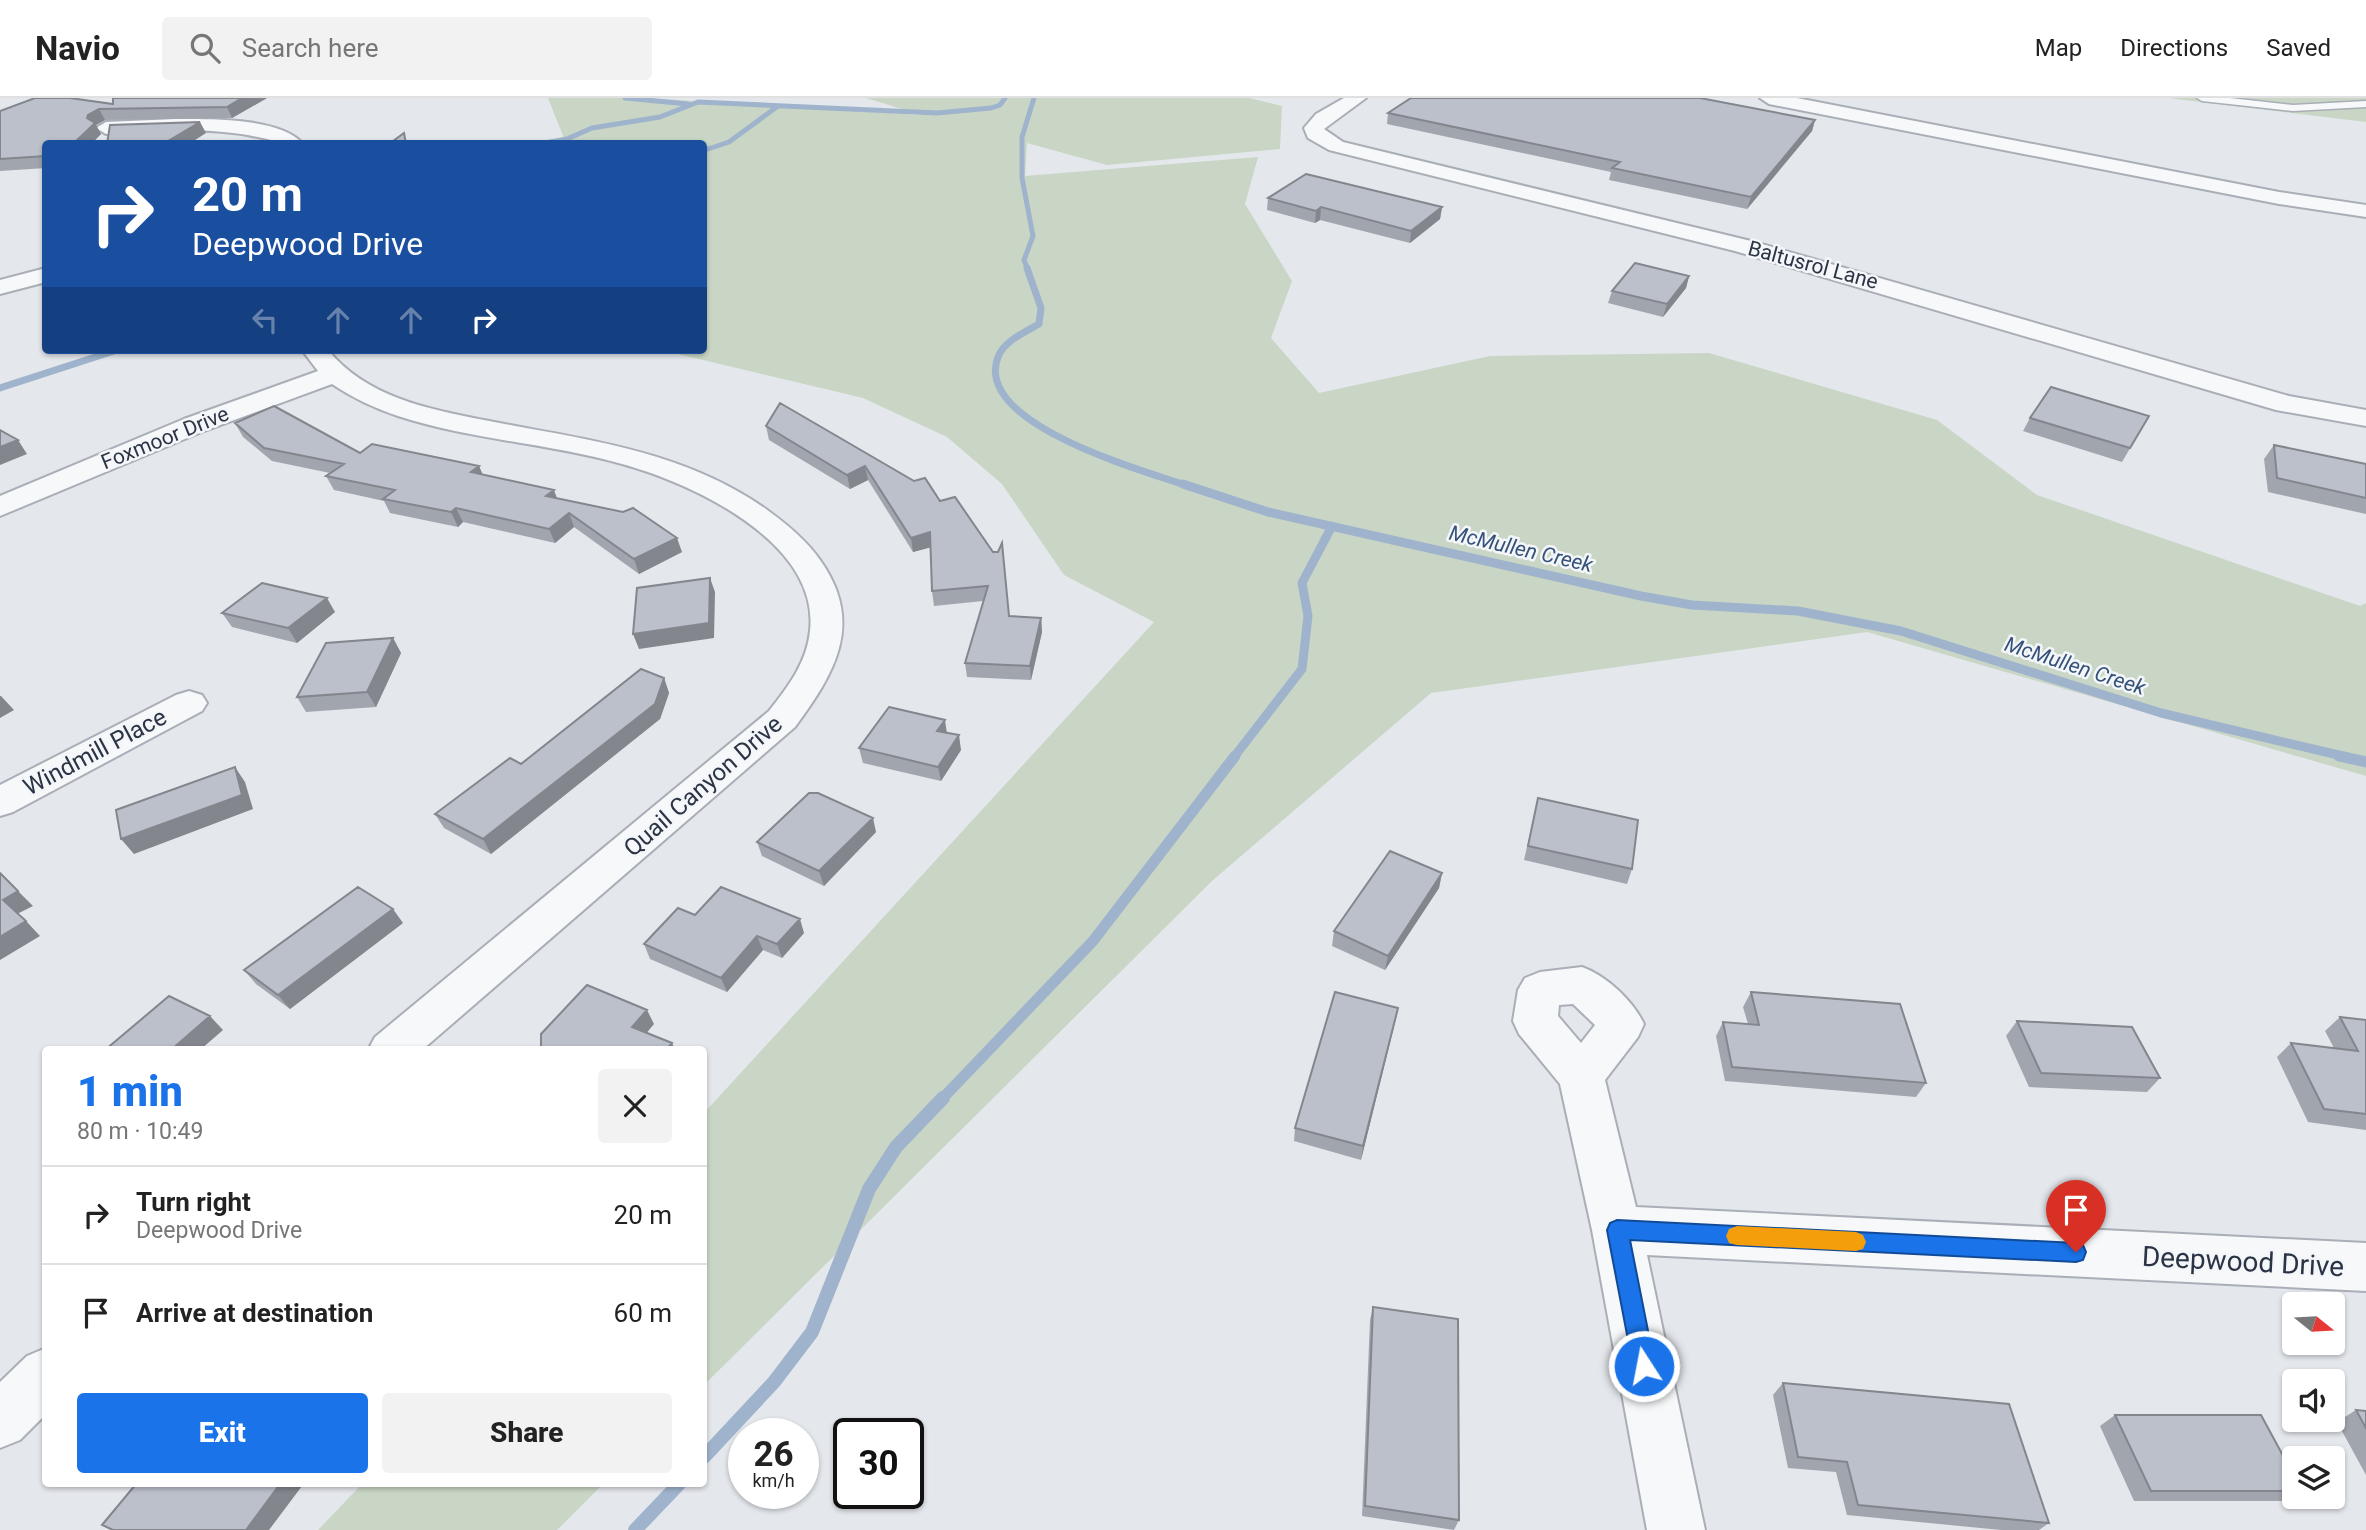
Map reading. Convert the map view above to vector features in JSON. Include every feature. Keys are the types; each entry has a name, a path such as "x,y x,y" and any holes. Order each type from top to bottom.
{"street":[{"name":"Baltusrol Lane","path":"1357,98 1323,118 1314,128 1315,134 1336,146 1836,271 2286,404 2366,418"},
{"path":"1769,98 2279,198 2366,211"},
{"path":"106,128 161,125 240,129 272,134 285,140"},
{"path":"0,287 42,276"},
{"name":"Foxmoor Drive","path":"0,507 194,425 324,363"},
{"name":"Quail Canyon Drive","path":"324,363 358,391 394,407 437,419 626,455 703,483 745,507 782,536 805,559 820,587 828,618 827,638 817,670 808,687 782,719 396,1046"},
{"name":"Windmill Place","path":"0,802 189,703"},
{"path":"1581,1076 1617,1230 1676,1530"},
{"name":"Deepwood Drive","path":"1617,1230 2366,1267"},
{"path":"0,1420 42,1379"}],"lane":[{"path":"2202,98 2292,108 2366,104"}],"green space":[{"path":"548,98 644,98 922,115 866,98 1249,98 1282,106 1280,149 1107,165 1027,143 1025,176 1258,157 1245,204 1292,281 1271,338 1319,393 1490,356 1709,353 1937,420 2037,495 2360,606 2366,603 2366,776 1867,632 1431,693 1212,881 707,1382 707,1110 1154,622 1064,575 1002,484 947,437 863,398 678,354 707,354 707,140 565,140"},
{"path":"2168,98 2366,98 2366,122"},
{"path":"359,1487 600,1487 557,1530 318,1530"}],"building":[{"path":"35,98 70,98 113,104 113,98 242,98 227,107 99,109 88,115 87,118 95,123 77,140 42,140 42,156 0,159 0,111"},
{"path":"1411,98 1700,98 1815,120 1751,197 1612,168 1620,162 1388,113"},
{"path":"200,122 170,140 108,140 110,125"},
{"path":"404,133 405,140 394,140"},
{"path":"1306,174 1442,207 1411,231 1321,207 1316,211 1268,198"},
{"path":"1635,263 1689,276 1667,304 1612,291"},
{"path":"2051,387 2149,416 2130,448 2030,418"},
{"path":"780,403 914,481 925,478 940,501 955,497 993,552 998,552 1002,543 1009,616 1041,618 1030,666 965,663 988,586 932,591 930,532 911,538 865,466 847,475 766,426"},
{"path":"274,406 360,453 372,444 479,466 471,472 554,490 546,496 623,512 633,508 677,538 634,559 569,513 549,529 456,508 451,512 383,499 395,490 326,476 344,464 264,448 235,423"},
{"path":"0,430 18,440 0,447"},
{"path":"2274,445 2366,464 2366,498 2277,478"},
{"path":"710,578 709,623 633,634 637,588"},
{"path":"262,583 327,598 288,628 222,613"},
{"path":"393,638 367,692 297,697 326,643"},
{"path":"641,669 664,678 655,704 483,839 435,814 510,758 521,764"},
{"path":"889,707 945,720 937,731 959,735 938,767 859,748"},
{"path":"235,767 242,795 121,839 116,810"},
{"path":"809,793 818,793 873,818 819,871 757,842"},
{"path":"1538,798 1638,820 1632,869 1528,846"},
{"path":"1390,851 1442,873 1388,956 1334,931"},
{"path":"0,873 18,891 3,900 26,921 0,937"},
{"path":"358,887 393,909 278,995 244,970"},
{"path":"721,887 800,919 777,944 757,936 721,978 644,944 678,908 695,915"},
{"path":"587,985 647,1010 632,1027 672,1043 669,1046 541,1046 541,1034"},
{"path":"1335,992 1398,1008 1363,1146 1295,1128"},
{"path":"1751,992 1900,1004 1926,1083 1732,1067 1723,1022 1759,1025"},
{"path":"169,996 210,1016 176,1046 110,1046"},
{"path":"2340,1017 2366,1020 2366,1114 2324,1109 2291,1043 2358,1051"},
{"path":"2017,1021 2132,1027 2160,1078 2041,1073"},
{"path":"1373,1307 1458,1319 1459,1520 1365,1506"},
{"path":"1783,1383 2009,1404 2049,1523 1858,1505 1847,1462 1798,1457"},
{"path":"2356,1410 2366,1411 2366,1428"},
{"path":"2115,1415 2261,1415 2282,1454 2282,1491 2151,1491"},
{"path":"134,1487 278,1487 246,1530 113,1530 102,1525"}],"waterway":[{"path":"625,98 688,104"},
{"path":"561,140 592,128 660,117 698,102 937,113 991,108 1000,105 1005,98"},
{"name":"McMullen Creek","path":"1028,270 1024,260 1033,236 1022,178 1022,137 1034,98"},
{"path":"707,149 729,142 778,106"},
{"name":"McMullen Creek","path":"1027,268 1041,308 1039,324 1010,342 998,357 997,381 1011,403 1035,423 1067,441 1188,486"},
{"path":"0,388 105,354"},
{"name":"McMullen Creek","path":"1183,484 1268,512 1332,526"},
{"path":"1234,757 1302,669 1308,616 1302,583 1332,526"},
{"name":"McMullen Creek","path":"1332,526 1641,596 1692,605 1798,611 1901,631 2161,713 2347,757"},
{"path":"941,1100 1093,941 1235,756"},
{"name":"McMullen Creek","path":"2339,756 2366,762"},
{"path":"707,1454 774,1382 812,1332 869,1189 896,1147 943,1098"},
{"path":"635,1530 676,1487"}],"slow traffic":[{"path":"1737,1236 1856,1242"}],"route":[{"path":"1644,1366 1617,1230 2076,1252"}]}
